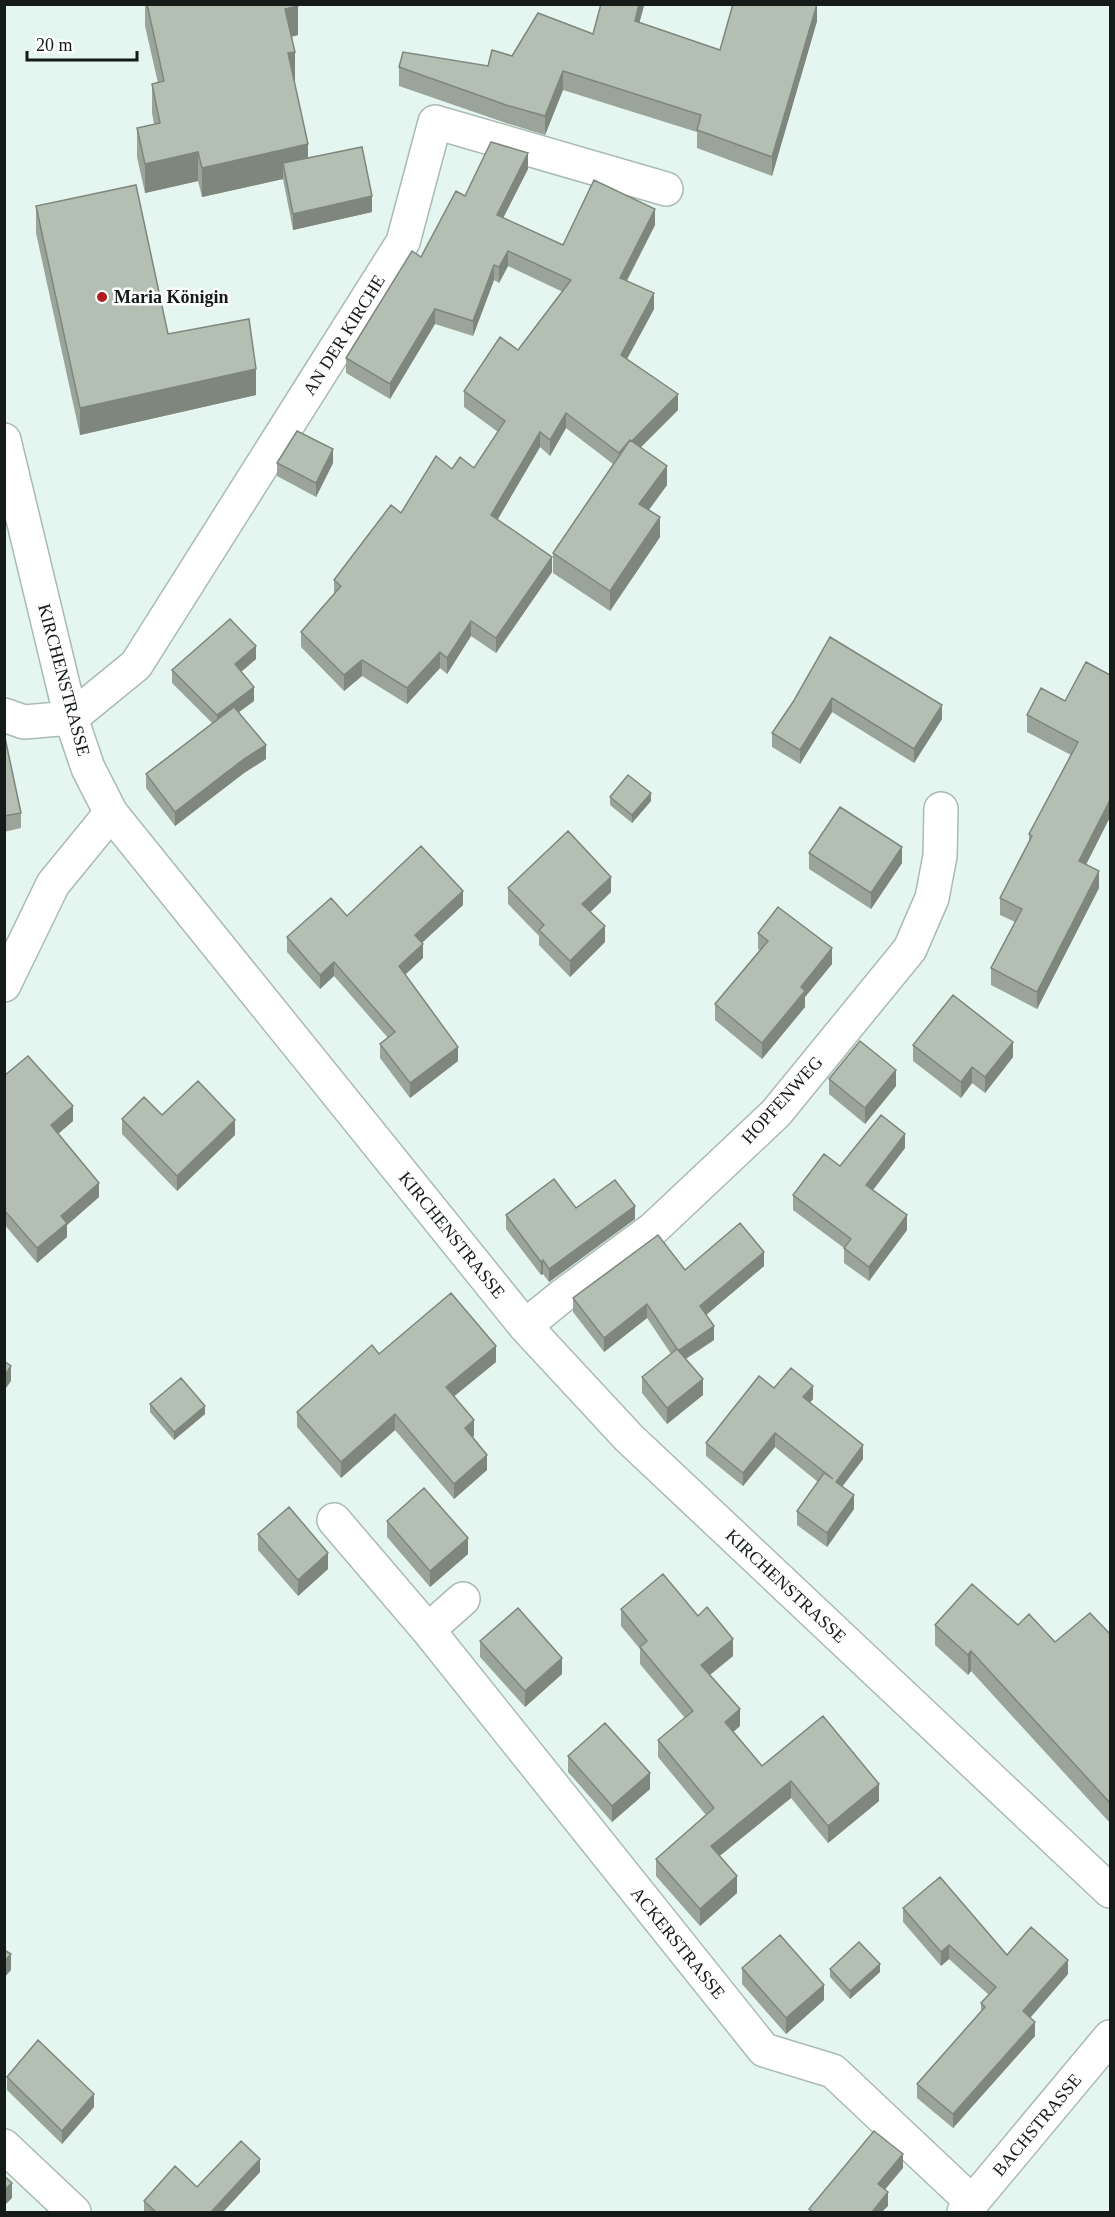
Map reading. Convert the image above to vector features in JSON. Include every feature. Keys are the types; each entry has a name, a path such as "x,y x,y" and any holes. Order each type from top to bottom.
{"street":[{"name":"AN DER KIRCHE","path":"71,718 136,665 403,242 435,122 666,189"},
{"name":"KIRCHENSTRASSE","path":"4,440 71,718 88,768 111,813 525,1326 629,1438 1110,1892"},
{"path":"4,716 24,722 71,718"},
{"name":"HOPFENWEG","path":"525,1326 653,1229 776,1113 910,949 932,898 940,856 941,809"},
{"path":"4,985 53,885 111,813"},
{"name":"ACKERSTRASSE","path":"334,1520 428,1630 764,2049 833,2071 968,2207"},
{"path":"428,1630 464,1599"},
{"name":"BACHSTRASSE","path":"968,2207 1110,2037"},
{"path":"4,2146 74,2212"}],"building":[{"path":"147,4 298,4 298,6 285,9 295,52 288,53 308,144 202,168 198,152 145,164 137,128 160,123 152,84 164,81"},
{"path":"601,4 639,4 635,21 720,50 733,4 817,4 772,157 697,130 701,115 563,71 545,116 506,105 399,67 403,52 488,66 492,50 512,56 538,13 593,34"},
{"path":"491,142 528,153 497,215 563,245 594,180 655,209 620,278 654,293 621,355 678,394 619,453 566,413 550,440 540,432 491,515 552,557 496,638 471,621 447,658 440,652 407,688 362,660 344,675 301,632 341,586 334,580 391,505 401,513 436,456 452,469 460,457 474,468 505,421 464,391 500,337 518,350 571,280 508,251 499,267 494,265 473,321 435,309 390,384 346,358 412,251 421,257 456,191 465,196"},
{"path":"362,147 372,196 293,214 283,163"},
{"name":"Maria Königin","path":"136,185 168,334 249,319 256,369 80,408 36,206"},
{"path":"297,431 333,449 316,483 277,463"},
{"path":"630,440 667,466 639,504 660,517 610,591 553,553"},
{"path":"230,619 256,646 235,664 254,687 217,715 172,670"},
{"path":"830,637 942,705 914,749 832,698 800,750 772,733 793,702"},
{"path":"1086,662 1110,675 1110,800 1079,861 1099,871 1037,992 991,968 1022,909 1000,898 1032,836 1029,834 1078,742 1027,715 1041,688 1065,701"},
{"path":"234,707 266,745 175,812 146,774"},
{"path":"4,733 21,813 4,816"},
{"path":"628,775 651,793 632,815 610,797"},
{"path":"840,807 902,847 871,893 809,853"},
{"path":"568,831 611,877 582,904 605,926 570,961 539,930 544,925 508,888"},
{"path":"421,846 463,891 415,935 423,944 399,966 458,1047 410,1083 380,1044 395,1032 334,962 320,975 287,937 331,898 347,916"},
{"path":"778,907 832,948 801,987 805,991 762,1043 715,1004 768,941 758,933"},
{"path":"953,995 1013,1042 985,1077 972,1067 961,1082 913,1045"},
{"path":"860,1041 896,1070 865,1108 829,1079"},
{"path":"28,1056 73,1106 51,1125 99,1183 61,1216 67,1223 37,1248 4,1210 4,1076"},
{"path":"198,1081 235,1120 177,1176 122,1119 144,1097 162,1115"},
{"path":"881,1115 905,1134 866,1185 907,1215 869,1267 844,1248 851,1239 793,1195 824,1154 840,1166"},
{"path":"554,1179 576,1208 615,1180 635,1206 549,1269 543,1260 541,1262 506,1215"},
{"path":"740,1223 764,1252 700,1306 714,1326 679,1350 647,1304 604,1338 573,1298 658,1235 685,1270"},
{"path":"451,1293 496,1346 446,1387 474,1420 465,1428 487,1455 454,1484 395,1414 341,1462 297,1412 372,1345 379,1354"},
{"path":"677,1349 703,1379 667,1408 642,1377"},
{"path":"4,1361 11,1366 4,1376"},
{"path":"791,1368 813,1386 803,1397 863,1445 836,1482 854,1495 827,1533 797,1511 824,1473 833,1479 775,1433 743,1473 706,1443 759,1376 774,1388"},
{"path":"181,1378 205,1406 174,1432 150,1404"},
{"path":"424,1488 468,1538 430,1571 387,1521"},
{"path":"289,1507 328,1553 298,1580 258,1534"},
{"path":"663,1574 698,1616 707,1607 733,1639 701,1665 740,1709 725,1722 762,1766 823,1716 879,1784 828,1826 791,1781 711,1846 737,1876 700,1909 656,1859 714,1808 658,1740 693,1711 640,1647 647,1641 621,1609"},
{"path":"972,1584 1018,1625 1029,1614 1055,1642 1090,1613 1110,1634 1110,1803 971,1651 968,1655 935,1625"},
{"path":"518,1608 562,1658 525,1691 480,1641"},
{"path":"605,1723 650,1773 612,1806 568,1756"},
{"path":"940,1877 1007,1955 1031,1927 1068,1960 1023,2011 1035,2022 953,2114 917,2084 985,2007 981,2003 996,1987 949,1945 941,1952 903,1908"},
{"path":"780,1935 824,1985 786,2018 742,1968"},
{"path":"859,1942 880,1964 850,1991 830,1969"},
{"path":"4,1950 11,1954 4,1962"},
{"path":"38,2040 94,2094 62,2131 7,2077"},
{"path":"874,2131 903,2154 878,2184 888,2192 872,2212 813,2212 809,2209"},
{"path":"241,2141 260,2159 211,2212 156,2212 144,2201 175,2166 197,2187"},
{"path":"4,2176 12,2183 4,2190"}],"place":[{"name":"Maria Königin","path":"102,297"}]}
